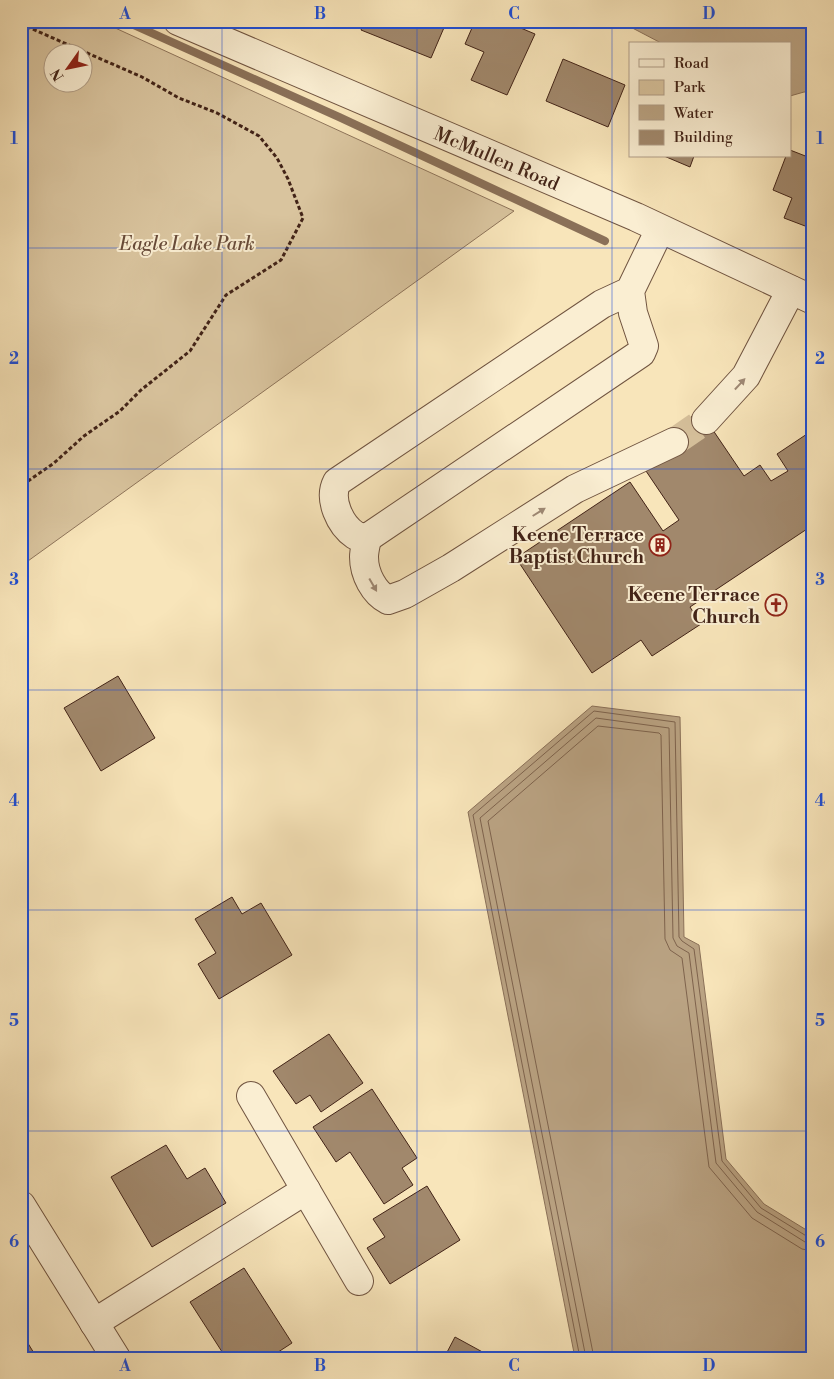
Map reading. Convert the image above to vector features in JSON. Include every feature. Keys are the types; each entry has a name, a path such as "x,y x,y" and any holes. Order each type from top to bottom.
{"street":[{"name":"McMullen Road","path":"178,21 205,27 660,229 802,295"},
{"path":"630,291 602,304 337,482 333,488 339,518 356,536 367,538 641,353 644,346 633,313 630,291 660,229"},
{"path":"706,420 746,376 802,295"},
{"path":"367,538 364,558 367,575 379,595 388,600 405,594 450,568 576,489 674,442"},
{"path":"251,1096 359,1281"},
{"path":"94,1323 306,1190"},
{"path":"21,1205 116,1358"}],"path":[{"path":"21,24 142,78 259,136 277,158 288,179 303,218 281,260 226,295 190,351 141,390 120,411 84,436 54,463 21,486"}],"green space":[{"name":"Eagle Lake Park","path":"21,21 100,21 514,211 21,566"}],"water":[{"path":"619,21 813,21 813,92 792,95 792,42 659,42"},
{"path":"592,706 680,717 684,937 699,945 726,1159 764,1204 813,1234 813,1358 575,1358 468,812"}],"building":[{"path":"365,21 442,21 446,23 431,58 361,30"},
{"path":"475,21 504,21 535,34 507,95 471,80 484,52 465,44"},
{"path":"563,59 625,85 608,127 546,101"},
{"path":"792,151 813,159 813,229 784,218 792,198 773,190 785,158 792,158"},
{"path":"669,158 693,158 690,167"},
{"name":"Keene Terrace Baptist Church","path":"700,411 744,476 760,465 771,481 788,471 777,454 810,432 813,437 813,525 690,607 701,624 652,656 641,640 592,673 516,558 630,482 663,531 679,520 646,471 679,449 668,433"},
{"path":"118,676 155,738 101,771 64,708"},
{"path":"232,897 242,914 261,903 292,955 219,999 198,964 216,953 195,919"},
{"path":"329,1034 363,1083 321,1112 310,1095 296,1104 273,1071"},
{"path":"372,1089 417,1158 402,1168 413,1185 384,1204 350,1152 336,1162 313,1127"},
{"path":"166,1145 187,1179 205,1168 226,1203 152,1247 111,1177"},
{"path":"427,1186 460,1240 390,1284 367,1248 385,1237 373,1219"},
{"path":"244,1268 292,1343 269,1358 226,1358 190,1302"},
{"path":"21,1332 37,1358 21,1358"},
{"path":"455,1337 488,1355 487,1358 444,1358"}],"waterway":[{"path":"125,21 339,117 605,241"}],"tunnel":[{"path":"674,442 706,420"}],"place":[{"name":"Keene Terrace Baptist Church","path":"660,545"},
{"name":"Keene Terrace Church","path":"776,605"}]}
